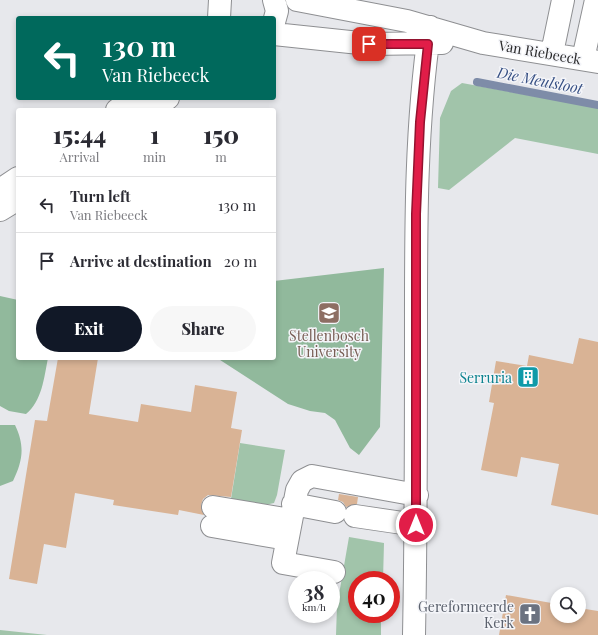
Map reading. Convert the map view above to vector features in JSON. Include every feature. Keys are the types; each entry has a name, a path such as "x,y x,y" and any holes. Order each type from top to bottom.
{"street":[{"path":"219,16 220,0"},
{"path":"274,0 277,11 276,16"},
{"name":"Van Riebeeck","path":"297,0 407,21 429,36"},
{"path":"552,53 563,0"},
{"path":"591,61 596,0"},
{"name":"Van Riebeeck","path":"276,34 369,44 429,36 483,42 591,61"},
{"path":"414,635 416,525 416,214 420,122 429,36"},
{"path":"120,108 131,100"},
{"path":"153,108 165,100"},
{"path":"0,190 16,179"},
{"path":"0,210 16,200"},
{"path":"328,571 283,563 298,485 302,481 312,476 416,495"},
{"path":"212,516 290,521 345,514 416,525"}],"green space":[{"path":"462,83 598,108 598,154 515,138 449,190 438,188 440,118 451,91"},
{"path":"384,268 380,427 359,455 350,448 335,420 325,413 310,411 288,404 220,360 276,360 276,281"},
{"path":"0,296 16,300 16,360 48,360 42,389 36,403 26,414 9,411 0,406"},
{"path":"0,425 15,425 20,440 22,453 13,481 0,486"},
{"path":"240,443 285,450 277,495 274,503 265,505 231,499"},
{"path":"349,537 384,543 383,571 348,571 348,623 381,623 381,635 336,635 336,623 340,623 340,589"},
{"path":"0,630 47,635 0,635"}],"building":[{"path":"579,338 598,342 598,515 551,505 559,464 521,457 517,477 481,470 494,403 489,402 496,361 527,366 529,355 573,364"},
{"path":"58,360 98,360 89,414 138,422 141,404 191,412 195,385 237,392 231,428 242,430 231,497 208,495 203,499 201,505 204,515 179,510 178,515 113,505 114,500 75,493 66,548 44,544 37,584 9,579 35,420 47,421"},
{"path":"339,494 358,497 357,504 346,507 343,502 338,500"},
{"name":"Gereformeerde Kerk","path":"506,595 550,603 550,623 586,623 586,609 598,611 598,635 499,635"}],"waterway":[{"name":"Die Meulsloot","path":"477,82 598,105"}],"place":[{"name":"Stellenbosch University","path":"329,313"},
{"name":"Serruria","path":"528,377"},
{"name":"Gereformeerde Kerk","path":"530,614"}],"route":[{"path":"369,44 428,44 420,122 416,214 416,525"}]}
